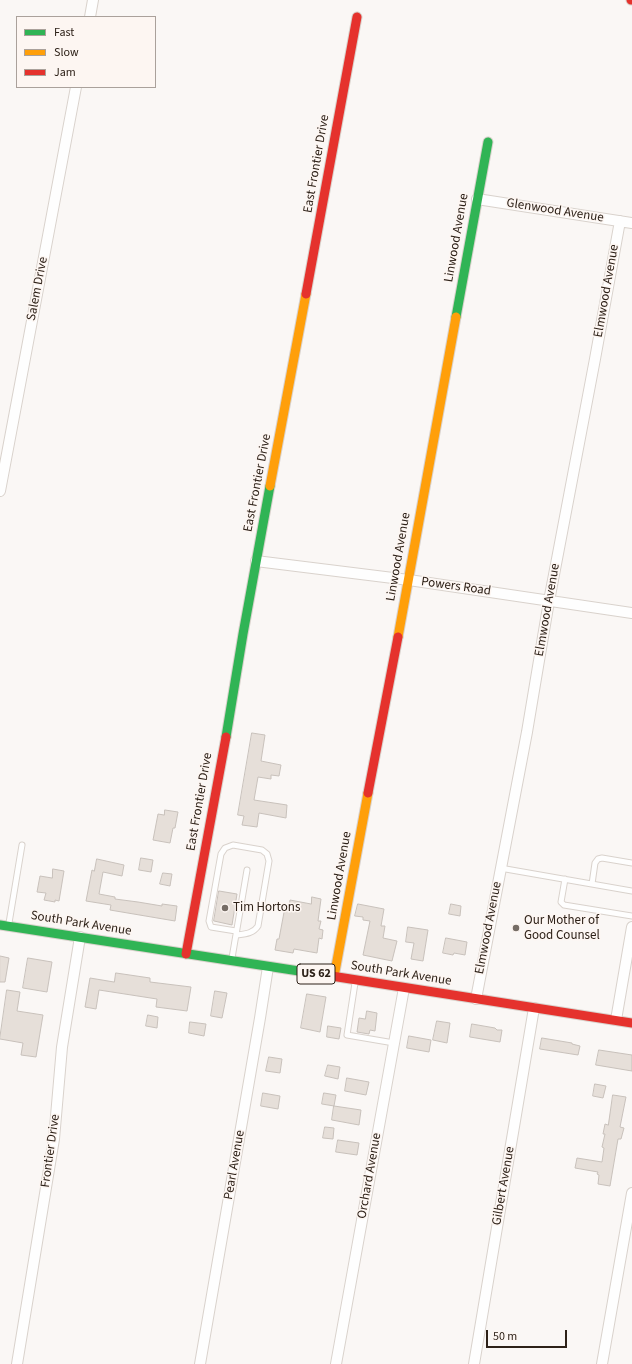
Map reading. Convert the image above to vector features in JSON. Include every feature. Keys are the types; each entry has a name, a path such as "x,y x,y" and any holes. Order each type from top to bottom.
{"street":[{"path":"90,16 93,0"},
{"name":"East Frontier Drive","path":"186,954 256,560 357,17"},
{"name":"Salem Drive","path":"0,492 76,88"},
{"name":"Linwood Avenue","path":"334,977 374,757 409,580 488,142"},
{"name":"Glenwood Avenue","path":"477,199 632,223"},
{"name":"Elmwood Avenue","path":"476,999 527,732 549,601 620,221"},
{"name":"Powers Road","path":"256,560 409,580 632,613"},
{"name":"South Park Avenue","path":"4,926 632,1023"},
{"path":"616,1020 632,927"},
{"name":"Frontier Drive","path":"17,1364 54,1138 62,1046 80,937"},
{"name":"Pearl Avenue","path":"200,1364 258,1034 268,967"},
{"name":"Orchard Avenue","path":"336,1364 404,988"},
{"name":"Gilbert Avenue","path":"474,1364 534,1008"},
{"path":"602,1364 632,1193"}],"lane":[{"path":"4,926 22,845"},
{"path":"233,845 262,850 267,854 269,861 258,926 255,930 247,934 236,933 211,927 209,921 221,854 225,848 233,845"},
{"path":"592,884 595,863 598,859 602,858 632,863"},
{"path":"500,868 632,891"},
{"path":"231,961 247,870"},
{"path":"565,880 561,902 564,905 632,916"},
{"path":"355,980 347,1035 394,1043"}],"building":[{"path":"252,733 265,735 261,761 281,765 279,776 271,775 271,779 258,777 254,800 287,805 286,818 259,813 257,827 242,825 244,816 238,815"},
{"path":"165,810 178,812 170,843 153,840 158,814 164,815"},
{"path":"141,858 153,860 151,872 139,870"},
{"path":"97,859 124,865 122,876 103,872 99,894 115,897 115,899 162,906 162,904 177,906 175,921 110,910 111,905 86,901 92,870 94,871"},
{"path":"53,869 64,871 59,901 55,900 55,902 44,900 46,893 37,892 40,876 52,878"},
{"path":"163,873 172,874 170,886 160,884"},
{"name":"Tim Hortons","path":"219,891 237,894 232,925 214,921"},
{"path":"312,897 321,899 318,921 321,921 319,929 323,930 322,939 319,938 317,953 294,949 293,953 275,950 277,939 279,939 285,907 289,908 290,900 311,904"},
{"path":"358,904 384,909 381,926 385,926 383,938 397,941 392,961 363,955 370,921 363,920 363,917 355,916"},
{"path":"451,904 461,906 460,916 449,914"},
{"path":"408,927 428,930 423,961 411,959 414,943 406,942"},
{"path":"446,938 467,942 465,955 443,953"},
{"path":"0,956 9,958 5,982 0,982"},
{"path":"28,958 52,962 47,992 23,988"},
{"path":"116,973 150,978 150,982 191,987 187,1011 156,1007 157,999 99,990 96,1009 85,1007 90,978 114,982"},
{"path":"7,990 20,992 17,1011 43,1015 36,1057 21,1055 23,1043 0,1039"},
{"path":"215,991 227,993 222,1018 211,1016"},
{"path":"307,994 326,997 320,1032 301,1028"},
{"path":"367,1011 377,1013 375,1031 370,1030 369,1034 357,1032 359,1018 365,1019"},
{"path":"148,1015 158,1017 157,1028 146,1026"},
{"path":"437,1021 450,1023 447,1043 433,1040"},
{"path":"190,1022 206,1024 204,1036 189,1033"},
{"path":"472,1024 502,1030 500,1042 470,1037"},
{"path":"328,1026 341,1028 339,1039 327,1037"},
{"path":"409,1036 431,1040 429,1052 407,1048"},
{"path":"542,1038 572,1043 580,1046 578,1055 540,1049"},
{"path":"599,1050 632,1055 632,1071 596,1065"},
{"path":"269,1057 282,1059 280,1073 266,1071"},
{"path":"328,1065 340,1067 338,1079 325,1076"},
{"path":"347,1078 369,1082 366,1095 345,1091"},
{"path":"595,1084 606,1086 603,1098 593,1096"},
{"path":"263,1093 280,1096 278,1109 261,1106"},
{"path":"324,1093 336,1095 334,1106 322,1104"},
{"path":"613,1095 626,1097 620,1127 624,1128 621,1139 618,1139 610,1186 598,1184 598,1172 575,1168 577,1158 602,1162 604,1148 602,1147 605,1134 603,1134 605,1124 608,1125"},
{"path":"334,1106 361,1110 359,1125 332,1120"},
{"path":"325,1127 334,1128 333,1139 323,1138"},
{"path":"338,1140 359,1143 357,1155 336,1152"}],"traffic: fast":[{"path":"456,317 488,142"},
{"path":"226,737 270,486"},
{"path":"0,925 325,975"}],"traffic: slow":[{"path":"270,486 306,294"},
{"path":"398,637 456,317"},
{"path":"334,977 368,793"}],"traffic: jam":[{"path":"306,294 357,17"},
{"path":"368,793 398,637"},
{"path":"186,954 226,737"},
{"path":"325,975 632,1023"}],"place":[{"name":"Tim Hortons","path":"225,908"},
{"name":"Our Mother of Good Counsel","path":"516,928"}]}
